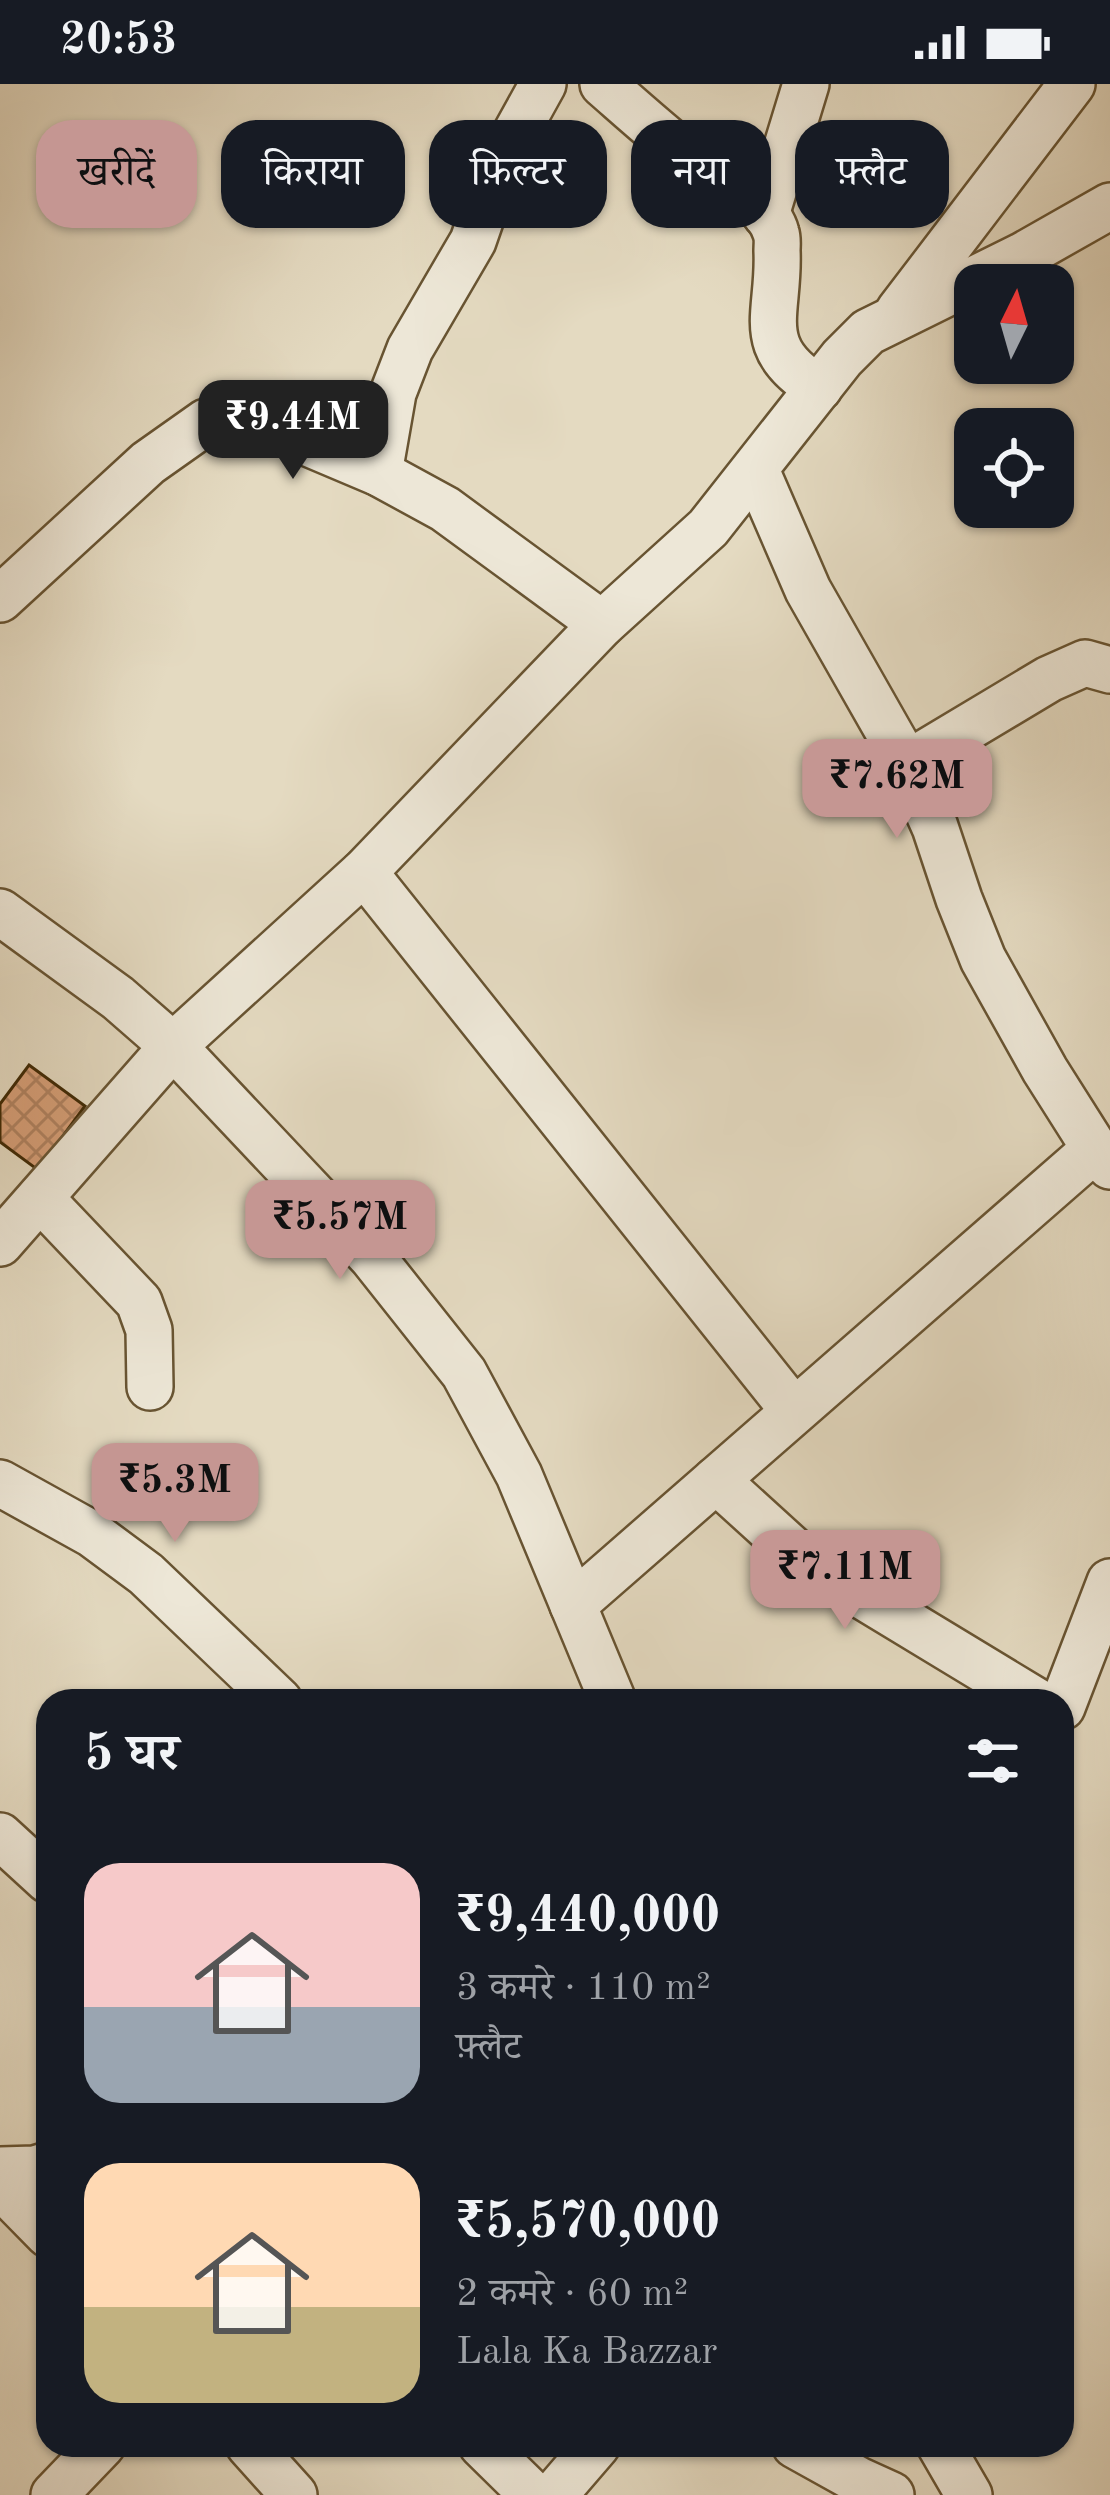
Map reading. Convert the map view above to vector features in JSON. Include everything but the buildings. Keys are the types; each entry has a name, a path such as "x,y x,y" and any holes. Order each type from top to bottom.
{"street":[{"path":"379,473 393,393 410,349 473,241 501,160 543,84"},
{"path":"603,84 646,120"},
{"path":"771,198 806,84"},
{"path":"894,317 1072,84"},
{"path":"0,1243 173,1046 364,872 602,624 708,528 842,358 868,332 1022,256 1110,206"},
{"path":"771,224 778,267 772,321 776,343 785,362 819,388"},
{"path":"6,585 148,463 206,422 231,416 262,424 379,473 445,509 602,624"},
{"path":"573,1605 794,1411 1103,1157 1045,1070 983,958 907,764 808,590 756,470"},
{"path":"907,764 1049,679 1085,663 1110,670"},
{"path":"364,872 794,1411"},
{"path":"0,912 118,998 173,1046 372,1257 464,1373 519,1475 608,1689"},
{"path":"40,1198 139,1302 149,1330 150,1387"},
{"path":"716,1480 805,1561 1016,1689"},
{"path":"0,1483 92,1534 146,1574 266,1689"},
{"path":"1069,1689 1110,1582"},
{"path":"0,1836 36,1869"},
{"path":"0,2170 36,2169"},
{"path":"0,2185 36,2222"},
{"path":"53,2495 90,2457"},
{"path":"260,2457 294,2495"},
{"path":"494,2457 533,2495"},
{"path":"554,2495 587,2457"},
{"path":"817,2457 890,2495"},
{"path":"947,2457 969,2495"}]}
